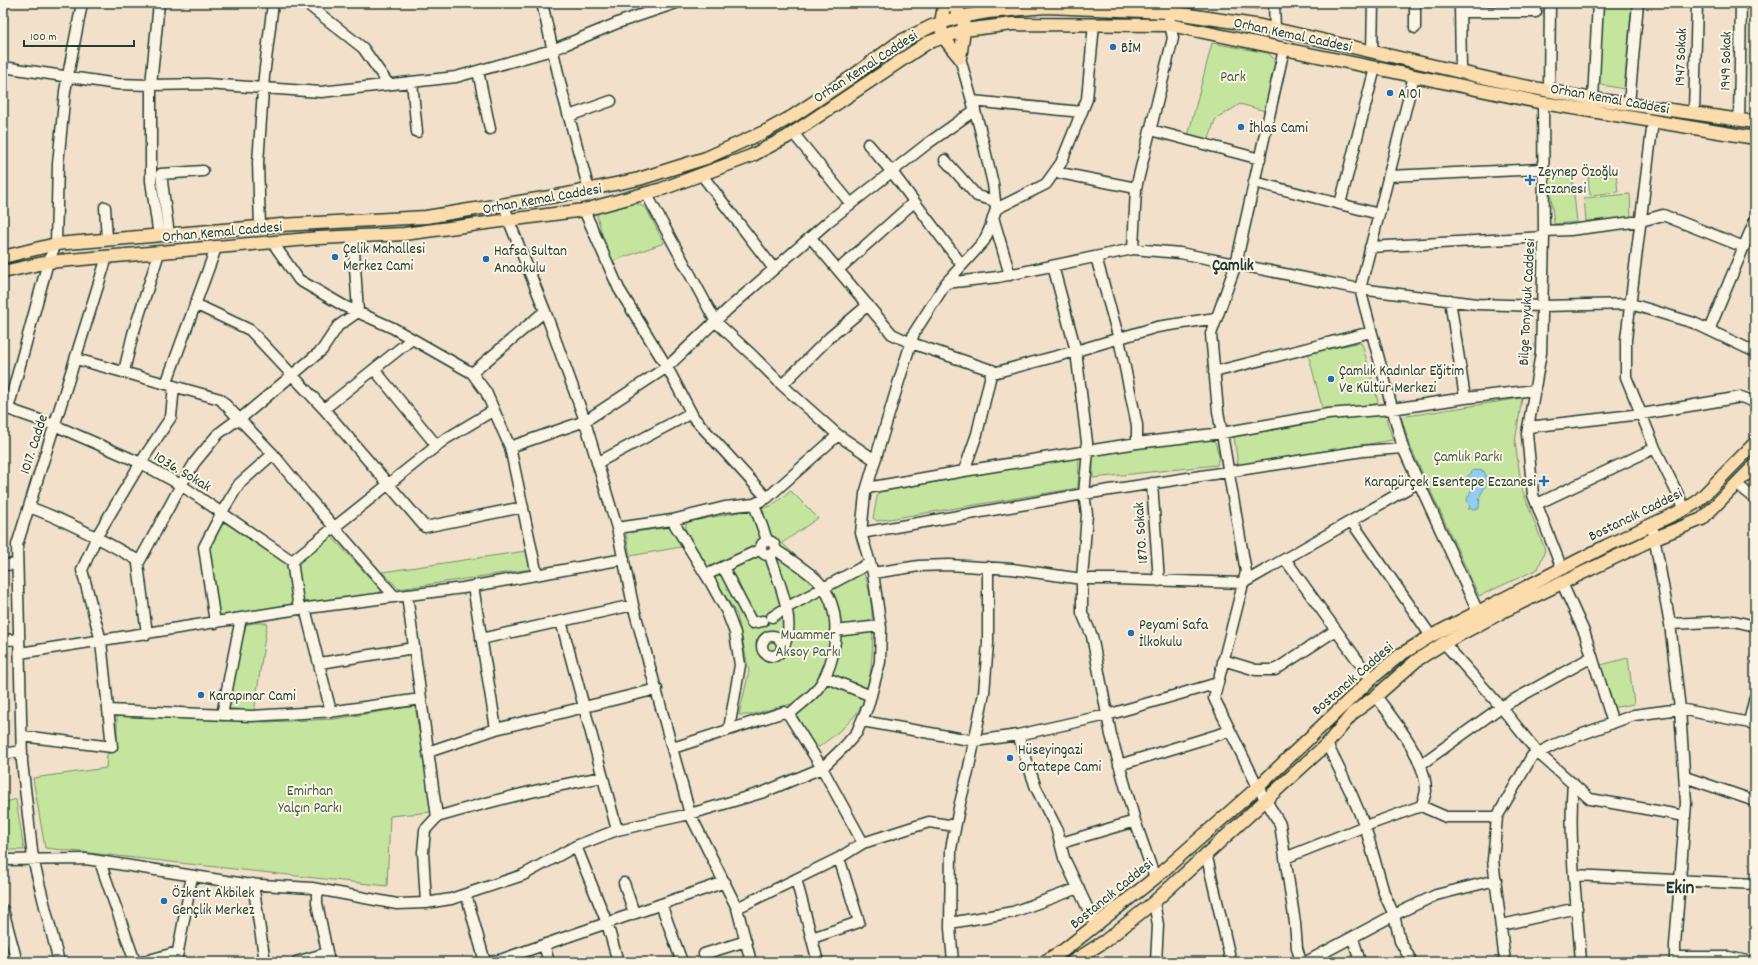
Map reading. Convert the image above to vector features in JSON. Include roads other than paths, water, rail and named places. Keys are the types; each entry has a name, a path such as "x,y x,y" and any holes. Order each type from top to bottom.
{"main road":[{"path":"945,3 941,30 960,58"},
{"path":"950,3 963,23 960,58"},
{"name":"Orhan Kemal Caddesi","path":"3,257 56,244 260,227 426,217 589,190 640,179 706,158 766,132 850,78 899,42 963,23 988,12 1063,5 1168,7 1275,29 1508,83 1549,89 1593,99 1694,112 1755,122"},
{"name":"Orhan Kemal Caddesi","path":"963,23 1170,25 1543,103 1755,138"},
{"name":"Orhan Kemal Caddesi","path":"3,272 48,262 353,236 404,234 584,210 646,193 751,156 793,133 927,43 941,30"},
{"path":"1543,103 1549,89"},
{"name":"Bostancık Caddesi","path":"1044,962 1064,950 1096,926 1155,878 1258,787 1371,679 1400,655 1431,636 1562,568 1685,510 1698,502 1755,443"},
{"name":"Bostancık Caddesi","path":"1072,962 1105,940 1154,902 1326,744 1353,713 1376,696 1417,660 1444,643 1562,583 1655,538 1702,519 1755,465"}],"street":[{"path":"5,410 48,262 56,244 58,164 65,91 82,3"},
{"path":"159,3 151,85 151,181 164,235"},
{"path":"260,227 258,163 263,88 273,3"},
{"path":"306,3 363,48 389,85"},
{"path":"542,3 552,50 589,190"},
{"path":"3,67 117,84 206,84 321,92 456,77 552,50 620,22 676,3"},
{"path":"1274,3 1275,29"},
{"path":"1372,52 1373,3"},
{"path":"1415,3 1415,28"},
{"path":"1549,89 1550,3"},
{"path":"1593,99 1598,3"},
{"path":"1629,104 1638,3"},
{"name":"1947 Sokak","path":"1694,112 1697,3"},
{"name":"1949 Sokak","path":"1739,120 1741,3"},
{"path":"1133,249 1136,188 1173,38 1168,7"},
{"path":"1461,72 1460,7 1536,12"},
{"path":"994,208 1046,184 1061,163 1087,99 1094,24"},
{"path":"1284,49 1236,264 1211,334 1218,411 1246,572 1214,698 1258,787 1280,824 1296,923 1297,948 1301,962"},
{"path":"960,58 993,184 994,208 1010,275"},
{"path":"1340,204 1375,68"},
{"path":"478,71 490,129"},
{"path":"1414,76 1360,289 1403,448 1478,612"},
{"path":"412,82 417,132"},
{"path":"569,116 611,101"},
{"name":"Bilge Tonyukuk Caddesi","path":"1543,103 1544,234 1541,353 1527,434 1533,495 1562,568"},
{"path":"510,447 585,421 667,367 727,310 774,269 973,105 1082,112"},
{"path":"1653,121 1626,339 1626,377 1655,448 1685,510"},
{"path":"1150,130 1260,159"},
{"path":"793,133 851,204"},
{"path":"868,144 892,172 962,265"},
{"path":"945,160 977,196 994,208"},
{"path":"1389,176 1543,169"},
{"path":"164,235 161,174 203,171"},
{"path":"1054,172 1136,188"},
{"path":"701,174 774,269"},
{"path":"1254,182 1379,214"},
{"path":"646,193 716,322 782,385 838,435 875,460"},
{"path":"838,270 914,202"},
{"path":"504,204 509,221 585,421 617,528 633,605 690,814 737,908 751,962"},
{"path":"105,207 107,240"},
{"path":"3,860 86,859 253,884 317,889 397,904 426,903 451,900 523,875 576,846 617,830 690,814 764,792 822,768 849,742 857,732 871,696 880,662 880,626 872,568 861,533 867,488 914,333 946,283 984,241 990,228 994,208"},
{"path":"584,210 619,289 667,367 694,418 767,498"},
{"path":"1370,247 1544,234 1641,221 1663,215 1744,247"},
{"path":"1709,330 1755,220"},
{"path":"353,236 358,312"},
{"path":"811,238 892,334 911,343 997,372 1119,339 1157,327 1216,318"},
{"path":"273,243 299,280 344,306 393,328 472,373 486,392 510,447 537,575"},
{"path":"22,736 112,747 101,641 82,570 97,536 171,417 170,385 195,304 216,248"},
{"path":"946,283 1010,275 1133,249 1180,253 1360,289 1477,304 1543,306 1631,304 1694,323 1755,352"},
{"path":"124,371 133,334 159,253"},
{"name":"1017. Cadde","path":"59,962 33,859 22,751 17,545 107,257"},
{"path":"1096,257 1119,339 1137,425 1137,443"},
{"path":"1052,266 1076,351 1088,451 1084,494 1087,514 1082,579 1082,613 1092,636 1107,715 1119,765 1135,821 1155,878"},
{"path":"1450,300 1465,398"},
{"path":"195,304 250,330 324,409 424,527 523,507"},
{"path":"782,385 830,337 868,305"},
{"path":"472,373 544,311"},
{"path":"147,634 138,564 181,485 196,462 218,434 240,419 322,350 338,326 358,312"},
{"path":"1214,372 1372,332"},
{"path":"324,409 412,339"},
{"path":"76,359 124,371 220,399 273,454 395,597"},
{"path":"374,369 437,446"},
{"path":"964,471 976,434 992,370"},
{"path":"867,488 1137,443 1222,433 1328,414 1392,409 1465,398 1535,390"},
{"path":"1528,427 1642,414 1741,397 1755,402"},
{"name":"1036. Sokak","path":"5,410 54,426 141,463 181,485 292,561"},
{"path":"331,712 320,663 302,609 292,561 437,446 494,410"},
{"path":"597,463 692,413"},
{"path":"617,528 672,520 725,507 754,504 767,498 838,435"},
{"path":"861,533 1084,494 1228,471 1363,451 1403,448"},
{"path":"1537,504 1655,448"},
{"path":"215,623 204,547 222,512 239,484 273,454"},
{"path":"723,567 752,623 768,619 824,589 872,568 949,565 988,567 1082,579 1243,583 1419,482"},
{"name":"1870. Sokak","path":"1152,483 1159,581"},
{"path":"1736,484 1755,499"},
{"path":"754,504 764,545"},
{"path":"29,507 58,517 97,536 139,561"},
{"path":"672,520 727,612 735,633 740,665 729,728"},
{"path":"1351,520 1431,636"},
{"path":"1652,525 1670,624 1680,709 1685,777 1685,816 1675,960 1729,957 1751,962"},
{"path":"706,575 764,545 774,542 773,552 789,624 787,640 783,648"},
{"path":"773,552 817,581 824,589 833,610 835,631 833,650 825,677 817,689 788,715"},
{"path":"20,653 241,618 473,586 624,559"},
{"path":"1285,559 1371,679"},
{"path":"3,564 17,564"},
{"path":"953,962 950,923 951,849 975,741 987,667 988,567"},
{"path":"1562,583 1586,634 1613,723"},
{"path":"473,586 496,729"},
{"path":"407,595 437,817"},
{"path":"481,639 633,605"},
{"path":"222,715 241,618"},
{"path":"1670,624 1734,621 1755,626"},
{"path":"561,622 617,830"},
{"path":"835,631 880,626"},
{"path":"1223,660 1256,670 1275,670 1336,630"},
{"path":"3,640 19,639"},
{"path":"1444,643 1501,707 1538,753 1590,799 1685,816"},
{"path":"320,663 414,648"},
{"path":"1420,765 1501,707 1592,657"},
{"path":"825,677 871,696"},
{"path":"862,721 975,741 1018,735 1107,715 1218,683"},
{"path":"428,752 496,729 657,689"},
{"path":"1376,696 1404,734 1420,765 1426,792 1421,806"},
{"path":"1505,962 1502,925 1493,860 1497,817 1532,756 1556,744 1634,715 1680,709 1752,723 1755,697"},
{"path":"108,710 251,716 331,712 421,699"},
{"path":"673,748 729,728 784,712 788,715 822,768 863,843"},
{"path":"1119,765 1230,731"},
{"path":"1018,735 1036,788 1056,827 1064,858 1096,926"},
{"path":"1326,744 1351,793 1365,826 1384,893 1394,916 1400,941 1412,962"},
{"path":"3,754 22,751"},
{"path":"426,903 423,852 426,830 437,817 488,802 553,786 603,777"},
{"path":"1685,777 1755,801"},
{"path":"1573,783 1571,810 1574,876 1581,962"},
{"path":"1285,858 1365,826 1421,806 1446,817 1497,817"},
{"path":"1061,843 1135,821"},
{"path":"737,908 839,858 863,843 929,822 955,826"},
{"path":"576,846 607,923 618,962"},
{"path":"1206,853 1231,962"},
{"path":"812,938 859,922 839,858"},
{"path":"100,862 135,962"},
{"path":"142,962 177,957 192,876"},
{"path":"1574,876 1755,884"},
{"path":"796,879 818,962"},
{"path":"1306,962 1436,895 1496,880"},
{"path":"490,962 544,945 725,882"},
{"path":"624,883 634,913"},
{"path":"253,884 265,962"},
{"path":"950,923 1013,912 1078,888"},
{"path":"296,962 328,958 317,903 317,889"},
{"path":"466,894 485,962"},
{"path":"1154,902 1158,925 1156,962"},
{"path":"661,904 682,962"},
{"path":"1502,925 1577,908"},
{"path":"3,910 17,962"},
{"path":"1353,938 1360,962"},
{"path":"704,954 746,941"},
{"path":"544,945 549,962"}],"water":[{"path":"1474,470 1484,471 1488,481 1480,496 1479,509 1468,509 1470,507 1467,500 1472,485 1468,480 1468,476"}],"place":[{"name":"BİM","path":"1113,47"},
{"name":"A101","path":"1390,93"},
{"name":"İhlas Cami","path":"1241,127"},
{"name":"Zeynep Özoğlu Eczanesi","path":"1530,180"},
{"name":"Çelik Mahallesi Merkez Cami","path":"335,257"},
{"name":"Hafsa Sultan Anaokulu","path":"486,259"},
{"name":"Çamlık Kadınlar Eğitim Ve Kültür Merkezi","path":"1331,379"},
{"name":"Karapürçek Esentepe Eczanesi","path":"1544,481"},
{"name":"Peyami Safa İlkokulu","path":"1131,633"},
{"name":"Karapınar Cami","path":"201,695"},
{"name":"Hüseyingazi Ortatepe Cami","path":"1010,758"},
{"name":"Özkent Akbilek Gençlik Merkez","path":"164,901"}],"district":[{"name":"Çamlık","path":"1233,264"},
{"name":"Ekin","path":"1680,886"}],"park label":[{"name":"Park","path":"1233,76"},
{"name":"Çamlık Parkı","path":"1468,456"},
{"name":"Muammer Aksoy Parkı","path":"808,642"},
{"name":"Emirhan Yalçın Parkı","path":"310,798"}]}
